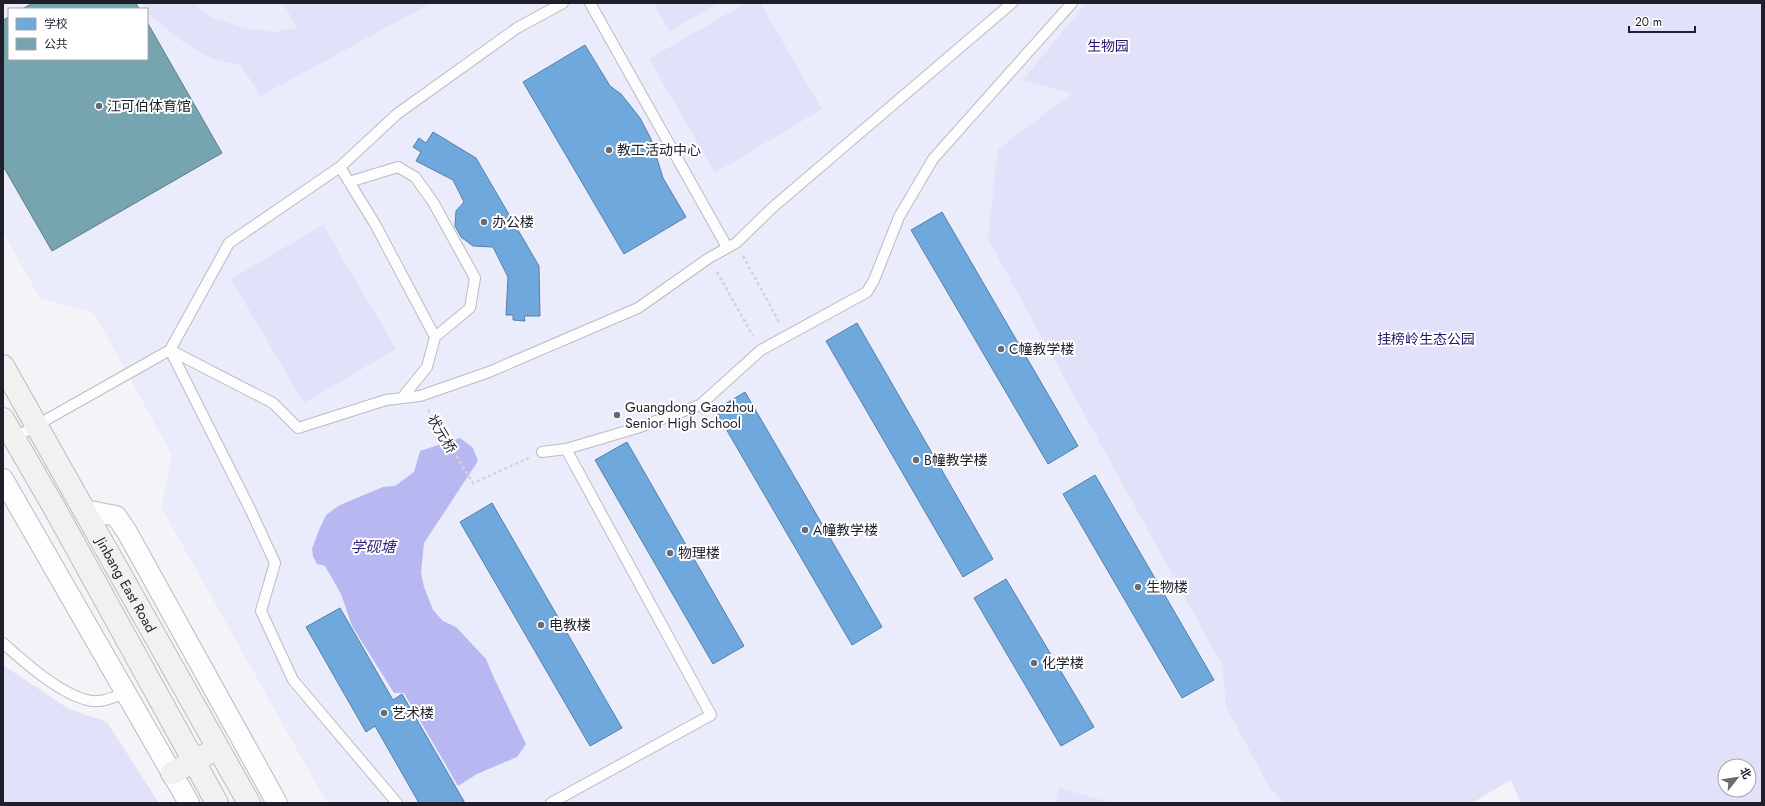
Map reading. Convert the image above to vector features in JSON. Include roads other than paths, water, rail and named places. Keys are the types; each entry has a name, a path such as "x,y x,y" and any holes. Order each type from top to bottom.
{"street":[{"name":"Jinbang East Road","path":"3,366 249,803"},
{"name":"Jinbang East Road","path":"3,419 217,803"},
{"path":"3,478 189,803"},
{"path":"85,510 116,516 127,532 277,803"},
{"path":"172,773 219,748"}],"lane":[{"path":"14,438 170,350 229,243 340,167 397,114 518,28 563,3"},
{"path":"590,3 732,245"},
{"path":"170,350 273,403 298,428 386,400 420,396 489,372 638,308 709,258 732,245 772,208 1012,3"},
{"path":"542,452 566,449 637,428 700,405 761,350 867,292 874,280 899,217 933,159 1072,3"},
{"path":"340,167 375,224 436,336"},
{"path":"349,182 398,167 415,177 433,202 475,278 470,308 436,336 427,367 402,398"},
{"path":"170,350 251,511 275,564 261,611 293,680 397,803"},
{"path":"551,803 711,715 566,449"},
{"path":"3,643 63,690 88,701 104,700 126,693"}],"water":[{"name":"学砚塘","path":"460,438 473,448 478,461 424,543 421,572 424,587 433,610 443,621 456,627 486,659 526,744 517,757 477,774 458,786 404,693 394,693 352,626 341,594 325,566 317,564 313,556 312,549 326,515 340,505 383,487 395,486 414,472 420,451"}],"place":[{"name":"江可伯体育馆","path":"99,106"},
{"name":"教工活动中心","path":"609,150"},
{"name":"办公楼","path":"484,222"},
{"name":"C幢教学楼","path":"1001,349"},
{"name":"Guangdong Gaozhou Senior High School","path":"617,415"},
{"name":"B幢教学楼","path":"916,460"},
{"name":"A幢教学楼","path":"805,530"},
{"name":"物理楼","path":"670,553"},
{"name":"生物楼","path":"1138,587"},
{"name":"电教楼","path":"541,625"},
{"name":"化学楼","path":"1034,663"},
{"name":"艺术楼","path":"384,713"}],"park label":[{"name":"生物园","path":"1108,46"},
{"name":"挂榜岭生态公园","path":"1426,339"}]}
